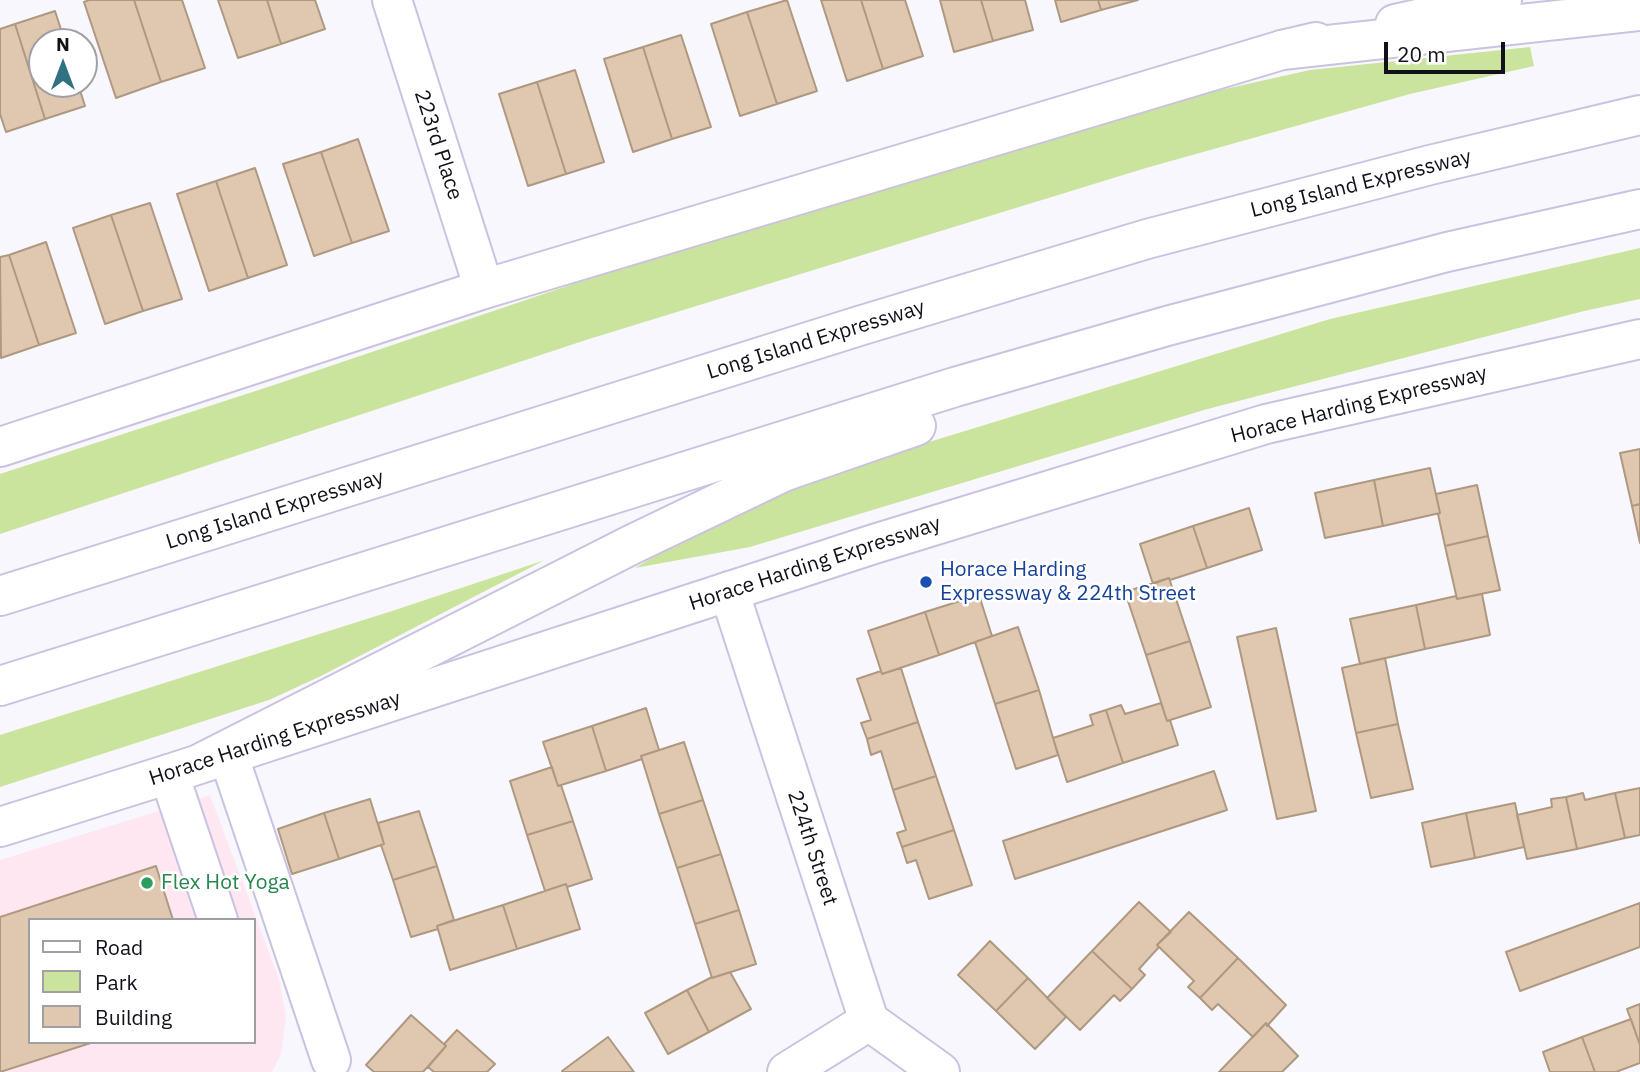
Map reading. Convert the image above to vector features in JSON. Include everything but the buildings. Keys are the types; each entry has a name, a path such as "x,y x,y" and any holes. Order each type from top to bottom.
{"main road":[{"name":"223rd Place","path":"392,0 484,289"},
{"path":"0,447 484,289 1282,50 1502,0"},
{"path":"1282,50 1640,11"},
{"name":"Long Island Expressway","path":"0,596 833,334 1147,239 1430,165 1640,115"},
{"path":"0,686 955,387 1167,326 1447,252 1640,209"},
{"path":"200,763 632,544 783,471 996,398 1167,326"},
{"name":"Horace Harding Expressway","path":"0,827 874,544 1265,424 1640,339"},
{"name":"224th Street","path":"729,591 869,1021"},
{"path":"200,763 218,918"},
{"path":"200,763 331,1060"},
{"path":"787,1072 869,1021 940,1072"}],"shaded area":[{"path":"210,795 279,979 286,1017 281,1054 272,1072 0,1072 0,860"}],"green space":[{"path":"1530,47 1534,66 1410,94 1146,168 589,339 0,534 0,474 659,255 1207,93 1310,70"},
{"path":"1640,248 1640,299 1584,311 1204,410 750,547 635,568 710,523 841,469 1330,319"},
{"path":"545,560 319,677 269,700 0,787 0,735"}],"place":[{"name":"Horace Harding Expressway & 224th Street","path":"926,582"},
{"name":"Flex Hot Yoga","path":"147,883"}]}
